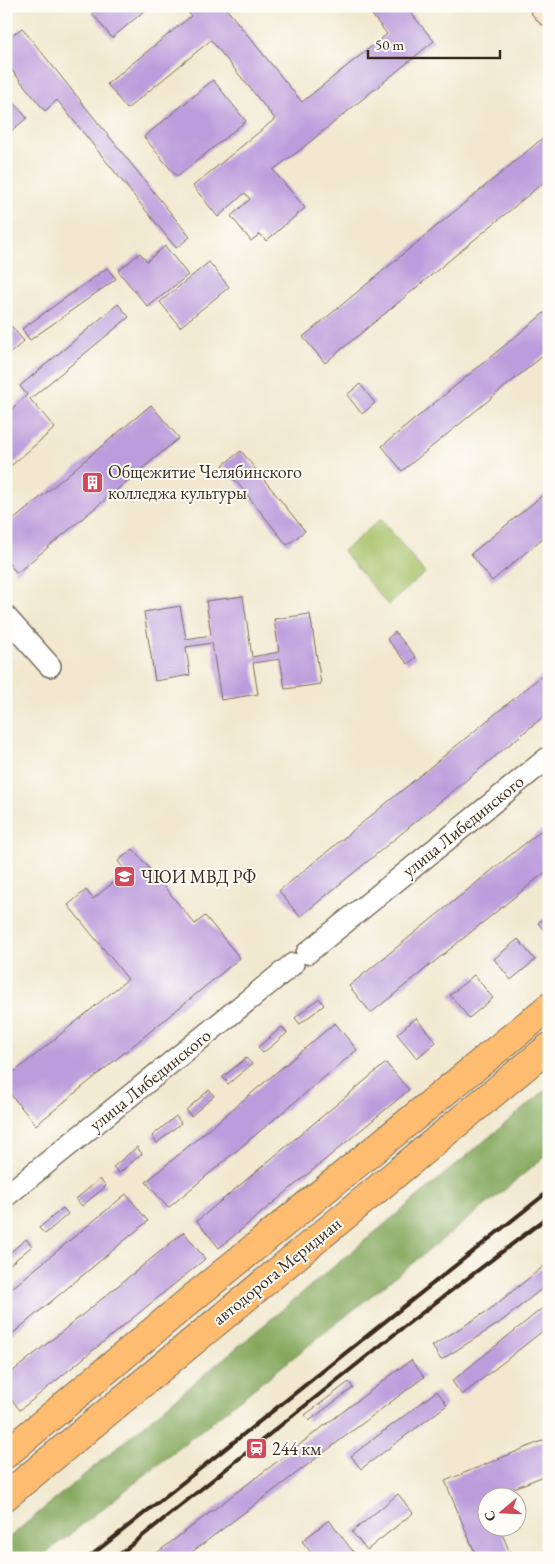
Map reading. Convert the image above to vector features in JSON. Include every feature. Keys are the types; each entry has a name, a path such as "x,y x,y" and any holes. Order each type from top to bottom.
{"main road":[{"name":"автодорога Меридиан","path":"6,1454 195,1296 549,1007"},
{"name":"автодорога Меридиан","path":"6,1496 549,1047"}],"street":[{"path":"544,6 549,12"},
{"path":"6,617 50,666"},
{"name":"улица Либединского","path":"6,1196 549,757"}],"green space":[{"path":"381,519 425,573 388,605 343,551"},
{"path":"549,1087 549,1153 40,1558 6,1558 6,1540"}],"building":[{"path":"100,6 150,6 112,38 92,13"},
{"path":"183,6 224,6 302,102 387,34 365,6 405,6 434,41 273,170 305,208 266,241 260,234 251,241 231,216 250,199 245,193 218,217 193,186 275,119 211,40 127,109 107,84 191,16"},
{"path":"22,28 190,237 176,248 57,100 45,111 6,63 6,40"},
{"path":"213,80 246,121 177,177 144,137"},
{"path":"6,93 27,118 6,135"},
{"path":"549,133 549,178 325,363 303,337"},
{"path":"165,246 188,275 148,307 118,271 140,253 147,261"},
{"path":"209,262 229,287 180,327 160,302"},
{"path":"107,268 116,279 30,340 22,329"},
{"path":"118,304 129,317 30,399 55,428 6,470 6,414 27,395 20,386"},
{"path":"549,309 549,351 402,471 382,446"},
{"path":"6,320 24,341 6,357"},
{"path":"360,384 375,403 362,414 347,395"},
{"name":"Общежитие Челябинского колледжа культуры","path":"151,405 179,438 17,573 6,560 6,526"},
{"path":"241,451 305,531 287,545 223,465"},
{"path":"549,490 549,533 492,581 471,554"},
{"path":"243,596 252,657 279,652 274,619 310,614 321,684 285,689 280,659 253,663 258,694 221,700 212,643 186,647 190,675 155,681 144,612 180,606 186,639 211,635 206,601"},
{"path":"395,632 416,657 408,664 387,639"},
{"path":"549,670 549,712 300,917 279,891"},
{"path":"549,824 549,869 371,1013 349,986"},
{"path":"133,849 195,924 205,916 240,958 36,1125 6,1089 6,1079 128,979 68,905 86,890 93,899 126,872 118,861"},
{"path":"549,914 549,937 538,923"},
{"path":"518,939 535,960 511,980 494,959"},
{"path":"474,975 493,998 469,1018 450,995"},
{"path":"319,998 324,1005 300,1024 295,1018"},
{"path":"416,1018 436,1042 417,1058 397,1034"},
{"path":"335,1023 357,1050 168,1208 146,1182"},
{"path":"282,1027 287,1033 263,1053 258,1047"},
{"path":"246,1058 252,1064 228,1084 223,1077"},
{"path":"386,1063 409,1090 219,1248 197,1221"},
{"path":"209,1090 214,1096 191,1116 186,1110"},
{"path":"176,1116 181,1123 157,1143 152,1136"},
{"path":"137,1147 142,1154 119,1173 113,1167"},
{"path":"100,1179 106,1186 82,1206 76,1199"},
{"path":"126,1194 148,1221 6,1339 6,1293"},
{"path":"63,1208 68,1214 45,1234 39,1228"},
{"path":"184,1232 205,1259 20,1410 6,1393 6,1377"},
{"path":"26,1239 32,1246 8,1266 6,1264 6,1256"},
{"path":"549,1262 549,1283 498,1324 441,1360 432,1346 489,1310"},
{"path":"549,1303 549,1326 462,1395 452,1381"},
{"path":"411,1360 424,1377 184,1558 150,1558"},
{"path":"349,1382 353,1388 309,1421 305,1415"},
{"path":"437,1391 447,1405 361,1469 351,1456"},
{"path":"549,1438 549,1474 519,1486 478,1486 478,1536 503,1536 512,1558 477,1558 445,1481"},
{"path":"398,1494 413,1513 367,1550 352,1532"},
{"path":"329,1520 358,1558 315,1558 302,1541"}],"railway":[{"path":"88,1558 549,1191"},
{"path":"115,1558 401,1329 549,1216"}],"place":[{"name":"Общежитие Челябинского колледжа культуры","path":"92,482"},
{"name":"ЧЮИ МВД РФ","path":"125,877"},
{"name":"244 км","path":"256,1449"}]}
